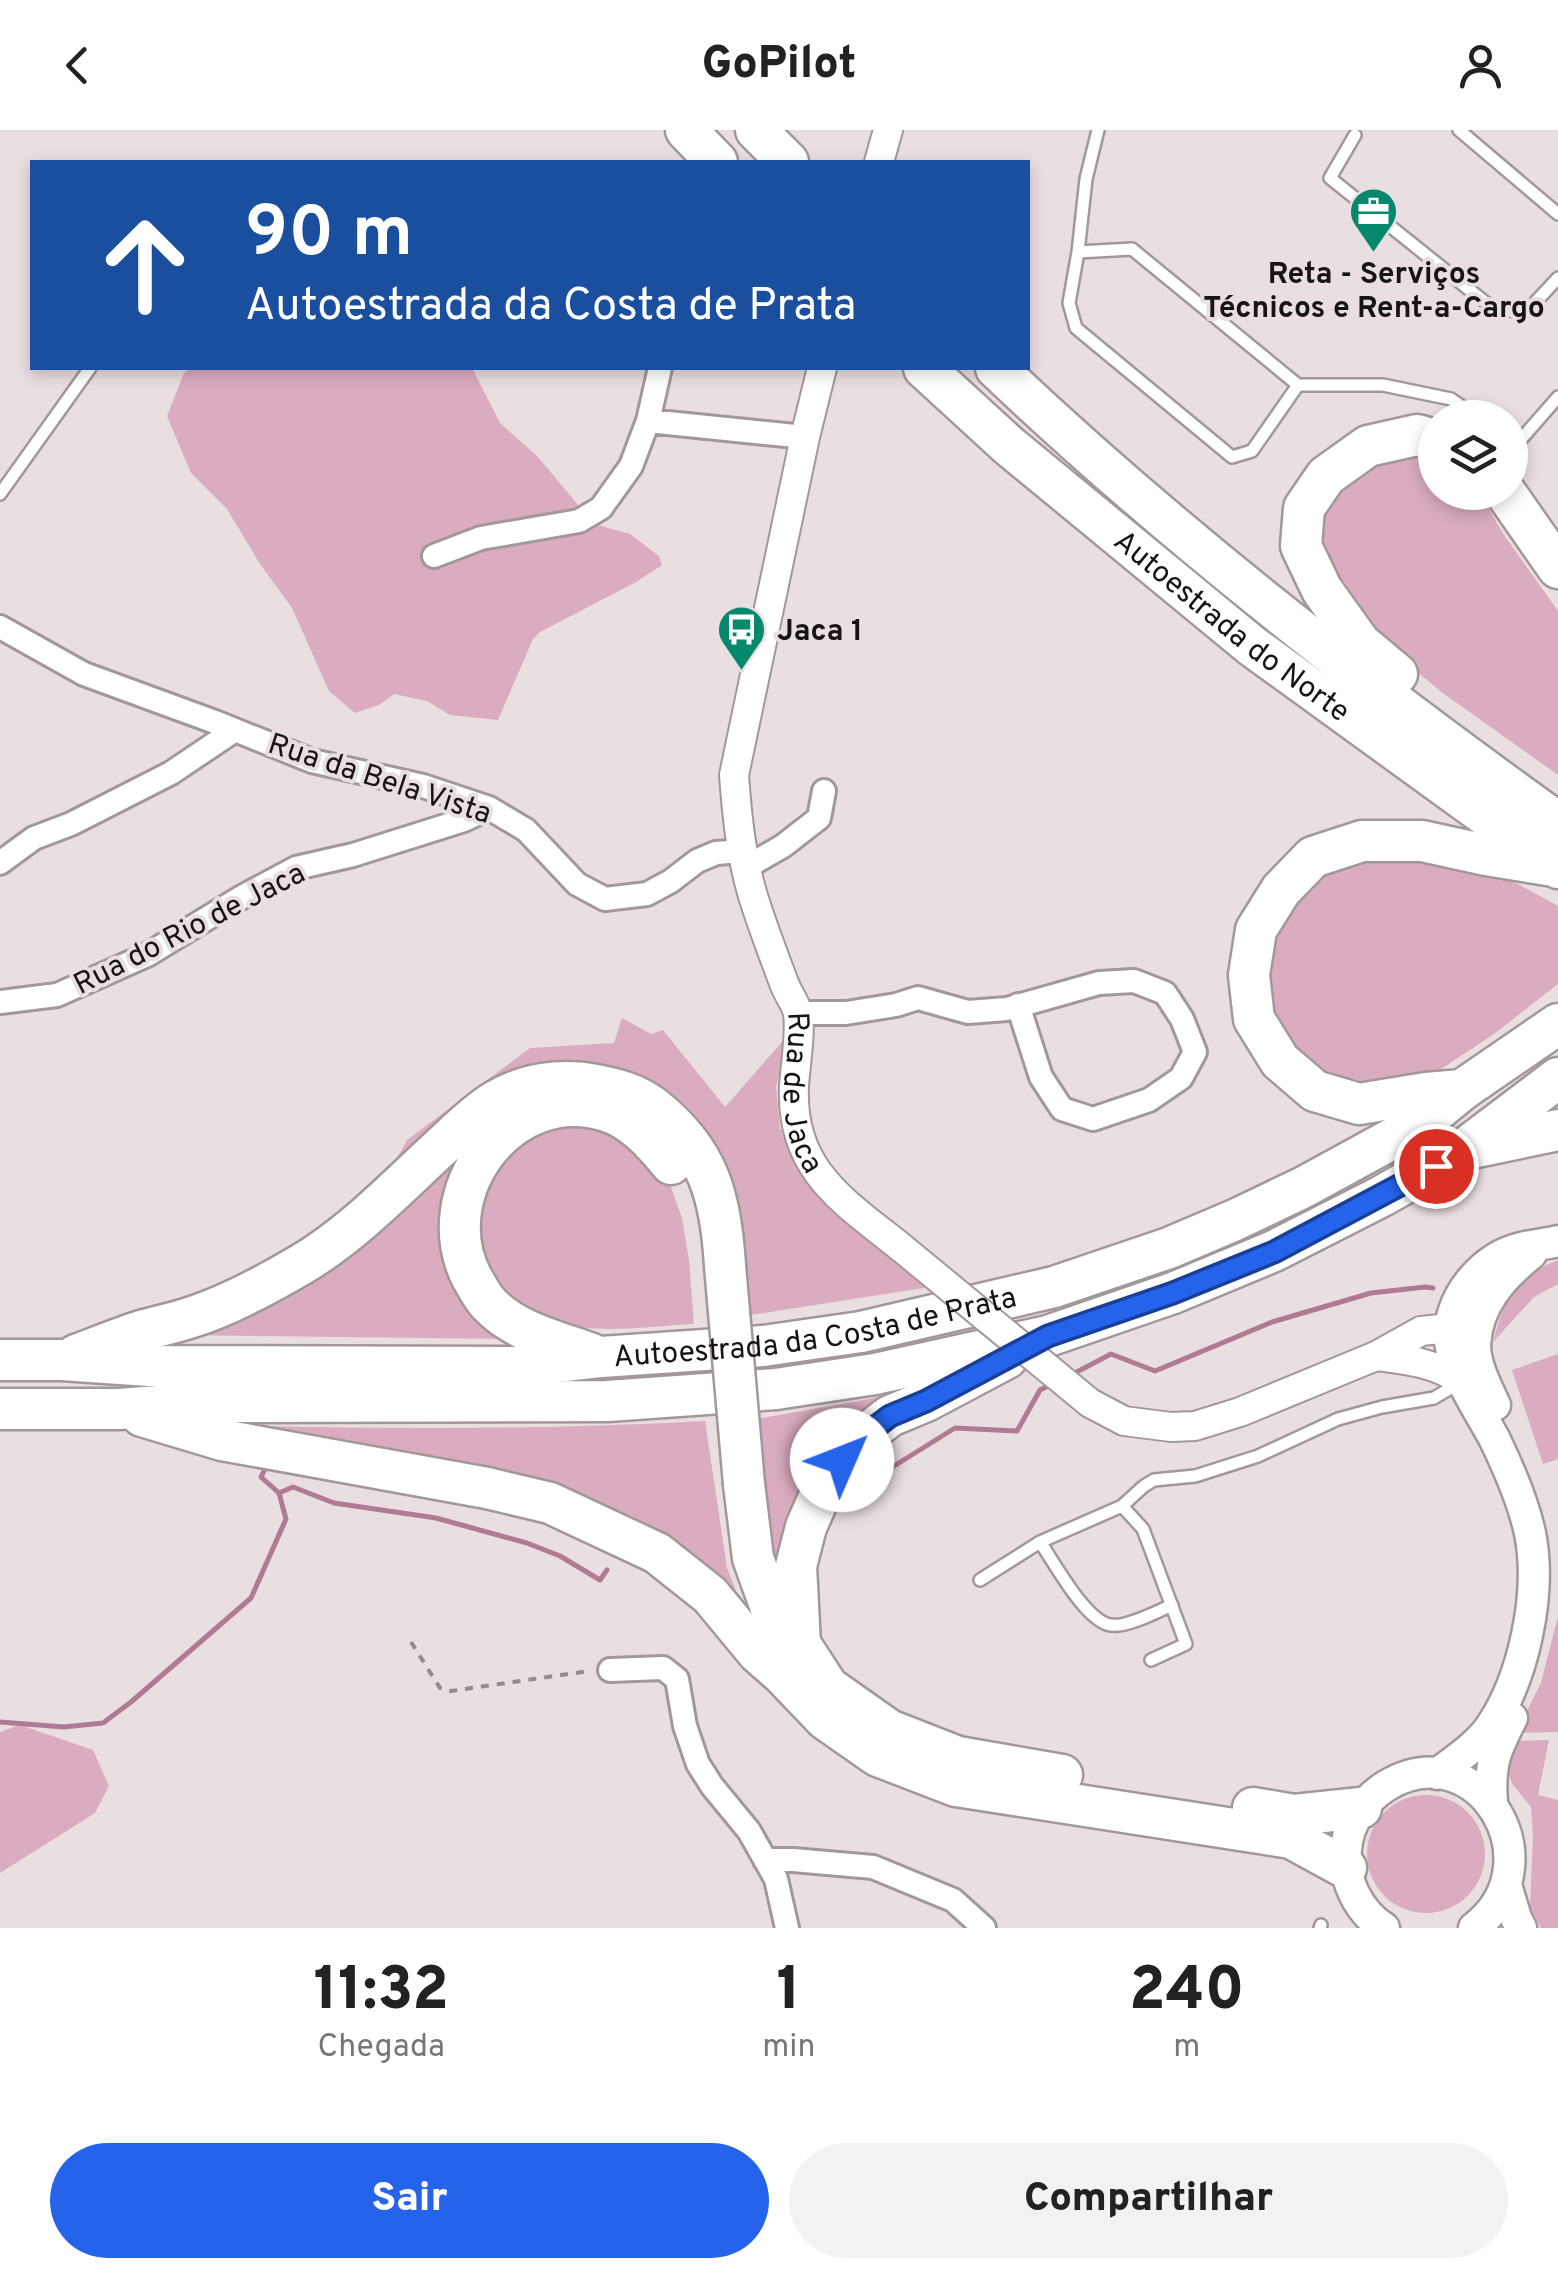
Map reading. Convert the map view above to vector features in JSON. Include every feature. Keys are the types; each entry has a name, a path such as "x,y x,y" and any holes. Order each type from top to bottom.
{"highway":[{"path":"686,130 715,160"},
{"path":"756,130 786,160"},
{"name":"Autoestrada do Norte","path":"926,370 1008,444 1252,646 1557,867"},
{"name":"Autoestrada do Norte","path":"998,370 1285,620 1558,823"},
{"path":"1418,435 1368,446 1326,476 1304,508 1301,546 1322,590 1360,643 1448,715 1478,766"},
{"path":"1518,510 1558,568"},
{"path":"1462,1090 1359,1104 1315,1090 1280,1061 1254,1019 1250,975 1256,930 1281,890 1313,857 1362,841 1422,841 1557,867"},
{"name":"Autoestrada da Costa de Prata","path":"0,1360 149,1366 515,1367 763,1346 860,1332 1054,1287 1169,1248 1304,1187 1423,1122 1558,1024"},
{"name":"Autoestrada da Costa de Prata","path":"0,1409 119,1409 212,1402 608,1400 776,1389 875,1374 1048,1336 1173,1293 1274,1252 1464,1150 1558,1078"},
{"path":"62,1360 137,1332 195,1316 304,1263 348,1232 495,1101 525,1088 557,1081 619,1089 643,1099 672,1122 699,1156 715,1191 722,1226 712,1267"},
{"path":"600,1357 516,1325 488,1304 464,1262 460,1241 460,1214 468,1180 483,1153 503,1132 526,1117 558,1108 608,1111 648,1136 678,1171 689,1191 712,1267 733,1485 733,1557 746,1602 791,1659 825,1719 878,1756 956,1786 1292,1838 1346,1868"},
{"path":"1464,1150 1558,1130"},
{"path":"791,1659 796,1566 806,1527 827,1479 856,1442 890,1416 1048,1336"},
{"path":"119,1409 222,1440 448,1480 550,1503 657,1553 710,1595 758,1654 791,1659 889,1730 958,1757 1294,1815 1361,1808"}],"main road":[{"path":"1438,1774 1488,1730 1517,1675 1529,1629 1534,1587 1530,1534 1510,1470 1463,1381 1450,1346 1463,1337 1510,1271 1549,1243"},
{"path":"1492,1802 1490,1772 1499,1743 1534,1676 1552,1604 1546,1532 1522,1458 1463,1337 1458,1299 1475,1276 1494,1260 1518,1249 1549,1243"},
{"path":"1371,1923 1352,1891 1346,1868 1348,1836 1361,1808 1376,1792 1416,1774 1438,1774 1477,1788 1505,1821 1512,1843 1513,1866 1507,1888 1489,1916 1474,1928"},
{"path":"1507,1888 1521,1928"}],"street":[{"path":"880,160 888,130"},
{"path":"434,556 481,538 578,521 601,508 631,466 648,422 660,370"},
{"name":"Rua de Jaca","path":"821,370 734,775 744,860 753,896 798,1014 794,1100 799,1137 816,1172 836,1194 1090,1403 1124,1421 1196,1426 1376,1356 1421,1332 1463,1337"},
{"path":"648,422 804,437"},
{"name":"Rua da Bela Vista","path":"0,627 84,674 312,760 424,786 489,808 526,830 577,884 605,900 648,894 716,853 744,860 783,846 819,818 824,792"},
{"path":"0,863 34,838 71,824 170,773 235,730"},
{"name":"Rua do Rio de Jaca","path":"0,1002 57,995 147,955 296,868 352,856 464,820 489,808"},
{"path":"798,1014 846,1013 918,998 968,1012 1007,1009 1018,1005 1099,983 1134,981 1165,993 1182,1019 1195,1052 1182,1078 1149,1100 1092,1119 1062,1109 1041,1077 1018,1005"},
{"path":"1376,1356 1417,1360 1463,1381"},
{"path":"610,1670 664,1668 677,1679 685,1726 698,1764 749,1831 776,1880 787,1928"},
{"path":"765,1860 873,1867 954,1900 984,1928"}],"lane":[{"path":"1098,130 1086,179 1069,303 1076,328 1232,456 1252,451 1298,385"},
{"path":"1459,130 1558,214"},
{"path":"1355,132 1330,178 1496,311 1528,310 1558,278"},
{"path":"1078,252 1132,248 1298,385 1383,385 1452,400"},
{"path":"0,494 89,370"},
{"path":"1528,432 1558,397"},
{"path":"980,1580 1040,1542 1122,1506 1154,1480 1195,1476 1258,1456 1338,1419 1434,1398 1463,1381"},
{"path":"1122,1506 1142,1529 1186,1644 1151,1660"},
{"path":"1040,1542 1092,1616 1112,1626 1172,1605"}],"path":[{"path":"411,1642 440,1688 452,1691 610,1670"}],"shaded area":[{"path":"473,370 500,423 538,457 594,524 630,534 659,556 662,565 540,632 533,639 498,720 450,715 427,701 394,694 379,705 355,713 329,691 292,608 227,509 191,473 167,416 184,373"},
{"path":"1396,454 1418,459 1418,510 1489,510 1558,611 1558,775 1440,691 1364,626 1319,568 1320,512 1332,487"},
{"path":"1368,855 1461,862 1518,884 1558,906 1558,984 1435,1073 1373,1089 1334,1080 1301,1062 1271,1025 1261,954 1302,883"},
{"path":"622,1018 651,1034 663,1030 725,1107 789,1034 776,1087 780,1128 797,1164 819,1192 930,1287 744,1316 738,1244 629,1074 384,1182 407,1140 530,1048 614,1043"},
{"path":"544,1120 600,1123 668,1179 682,1218 694,1324 572,1327 543,1320 518,1308 496,1288 478,1253 476,1189"},
{"path":"482,1129 451,1186 518,1339 178,1335"},
{"path":"1558,1260 1558,1284 1534,1297 1493,1342 1513,1291 1530,1274"},
{"path":"1558,1354 1558,1459 1543,1464 1512,1370"},
{"path":"949,1378 873,1418 792,1605 763,1529 750,1420 869,1399"},
{"path":"705,1421 727,1568 751,1628 674,1556 225,1425 465,1428"},
{"path":"1558,1616 1558,1732 1516,1733 1541,1683"},
{"path":"20,1725 93,1750 109,1786 95,1813 0,1873 0,1732"},
{"path":"1549,1740 1538,1795 1558,1800 1558,1928 1541,1928 1530,1907 1531,1807 1504,1766 1511,1741"},
{"path":"1426,1795 1449,1799 1468,1812 1481,1831 1485,1854 1481,1877 1468,1896 1449,1909 1426,1913 1403,1909 1384,1896 1371,1877 1367,1854 1371,1831 1384,1812 1403,1799"}],"waterway":[{"path":"1069,1376 1111,1354 1155,1371 1272,1322 1371,1293 1433,1288"},
{"path":"855,1481 878,1476 955,1428 1017,1431 1040,1390 1050,1385"},
{"path":"0,1722 64,1727 103,1723 251,1598 286,1519 279,1493 261,1477 267,1465"},
{"path":"279,1493 293,1487 334,1503 436,1518 527,1543 560,1556 600,1580 607,1570"}],"place":[{"name":"Reta - Serviços Técnicos e Rent-a-Cargo","path":"1374,254"},
{"name":"Jaca 1","path":"742,672"}],"route":[{"path":"842,1460 856,1442 890,1416 1048,1336 1173,1293 1274,1252 1436,1166"}]}
